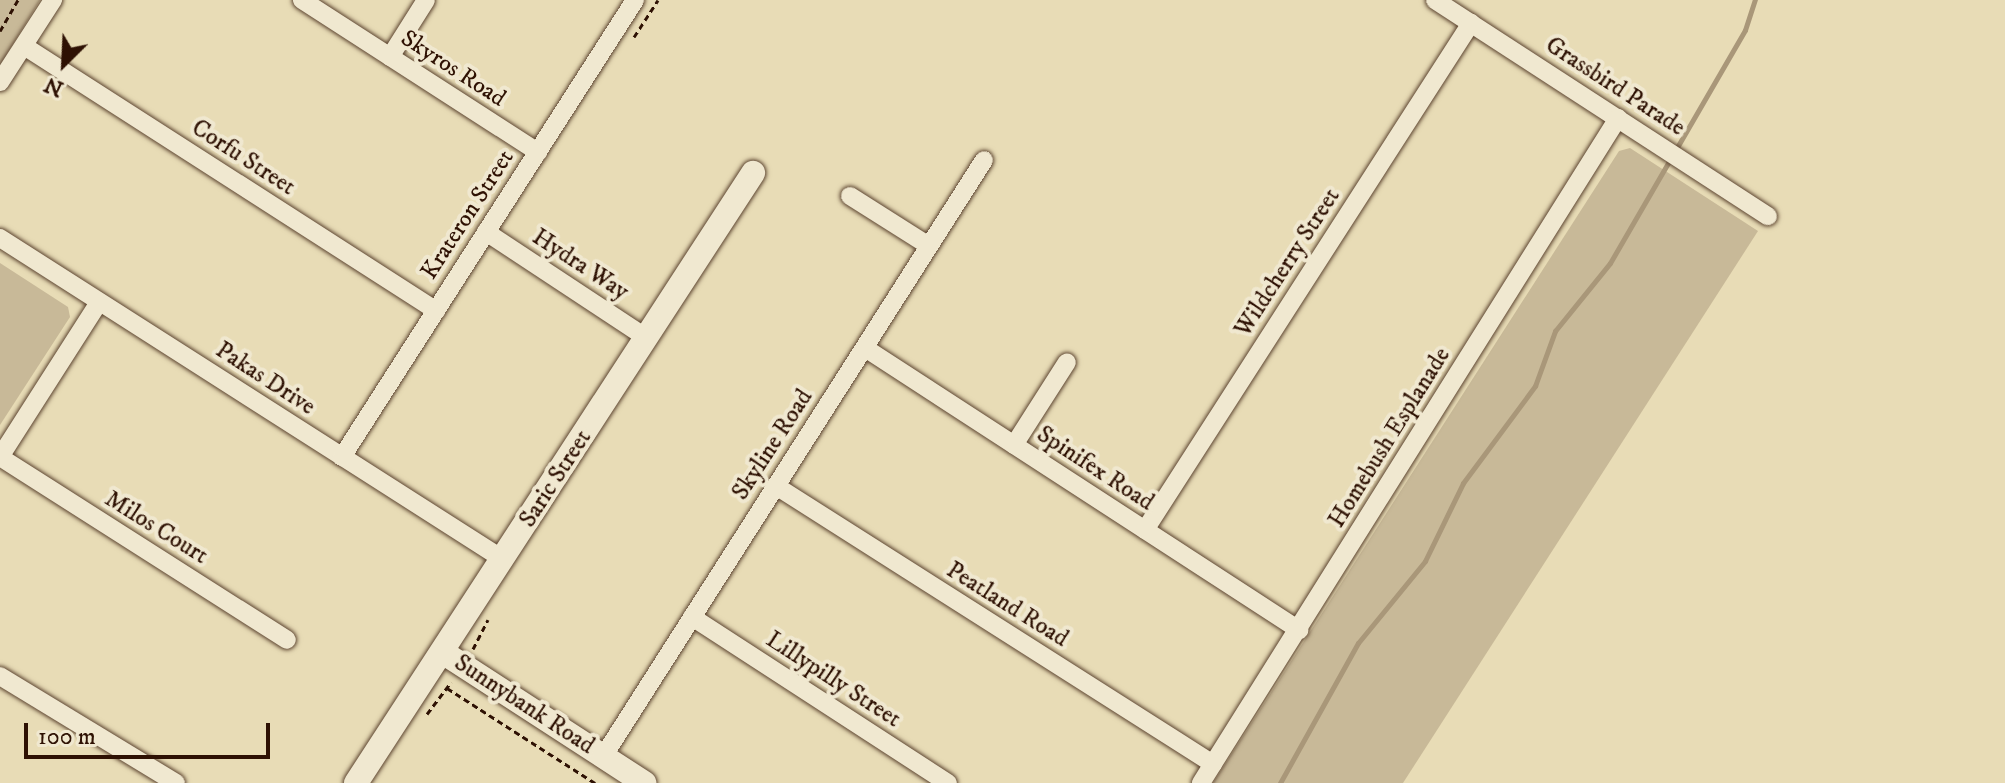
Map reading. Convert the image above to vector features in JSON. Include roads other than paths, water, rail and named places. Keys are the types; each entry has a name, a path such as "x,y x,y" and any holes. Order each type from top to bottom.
{"street":[{"path":"0,82 53,0"},
{"name":"Skyros Road","path":"302,0 538,152"},
{"path":"390,57 426,0"},
{"name":"Krateron Street","path":"342,457 635,0"},
{"name":"Grassbird Parade","path":"1435,0 1768,216"},
{"name":"Wildcherry Street","path":"1145,530 1471,23"},
{"name":"Corfu Street","path":"24,46 436,311"},
{"name":"Homebush Esplanade","path":"1201,783 1618,118"},
{"name":"Skyline Road","path":"603,757 984,160"},
{"name":"Saric Street","path":"356,783 444,653 753,173"},
{"path":"850,196 929,246"},
{"name":"Hydra Way","path":"486,232 647,338"},
{"name":"Pakas Drive","path":"0,238 504,560"},
{"path":"0,457 99,302"},
{"name":"Spinifex Road","path":"865,348 1299,630"},
{"path":"1014,445 1067,362"},
{"name":"Milos Court","path":"0,457 287,640"},
{"name":"Peatland Road","path":"776,486 1213,764"},
{"name":"Lillypilly Street","path":"692,617 948,783"},
{"name":"Sunnybank Road","path":"444,653 644,783"},
{"path":"0,676 176,783"}],"waterway":[{"path":"1280,783 1358,643 1425,561 1463,483 1535,386 1555,331 1610,263 1745,30 1755,0"}]}
